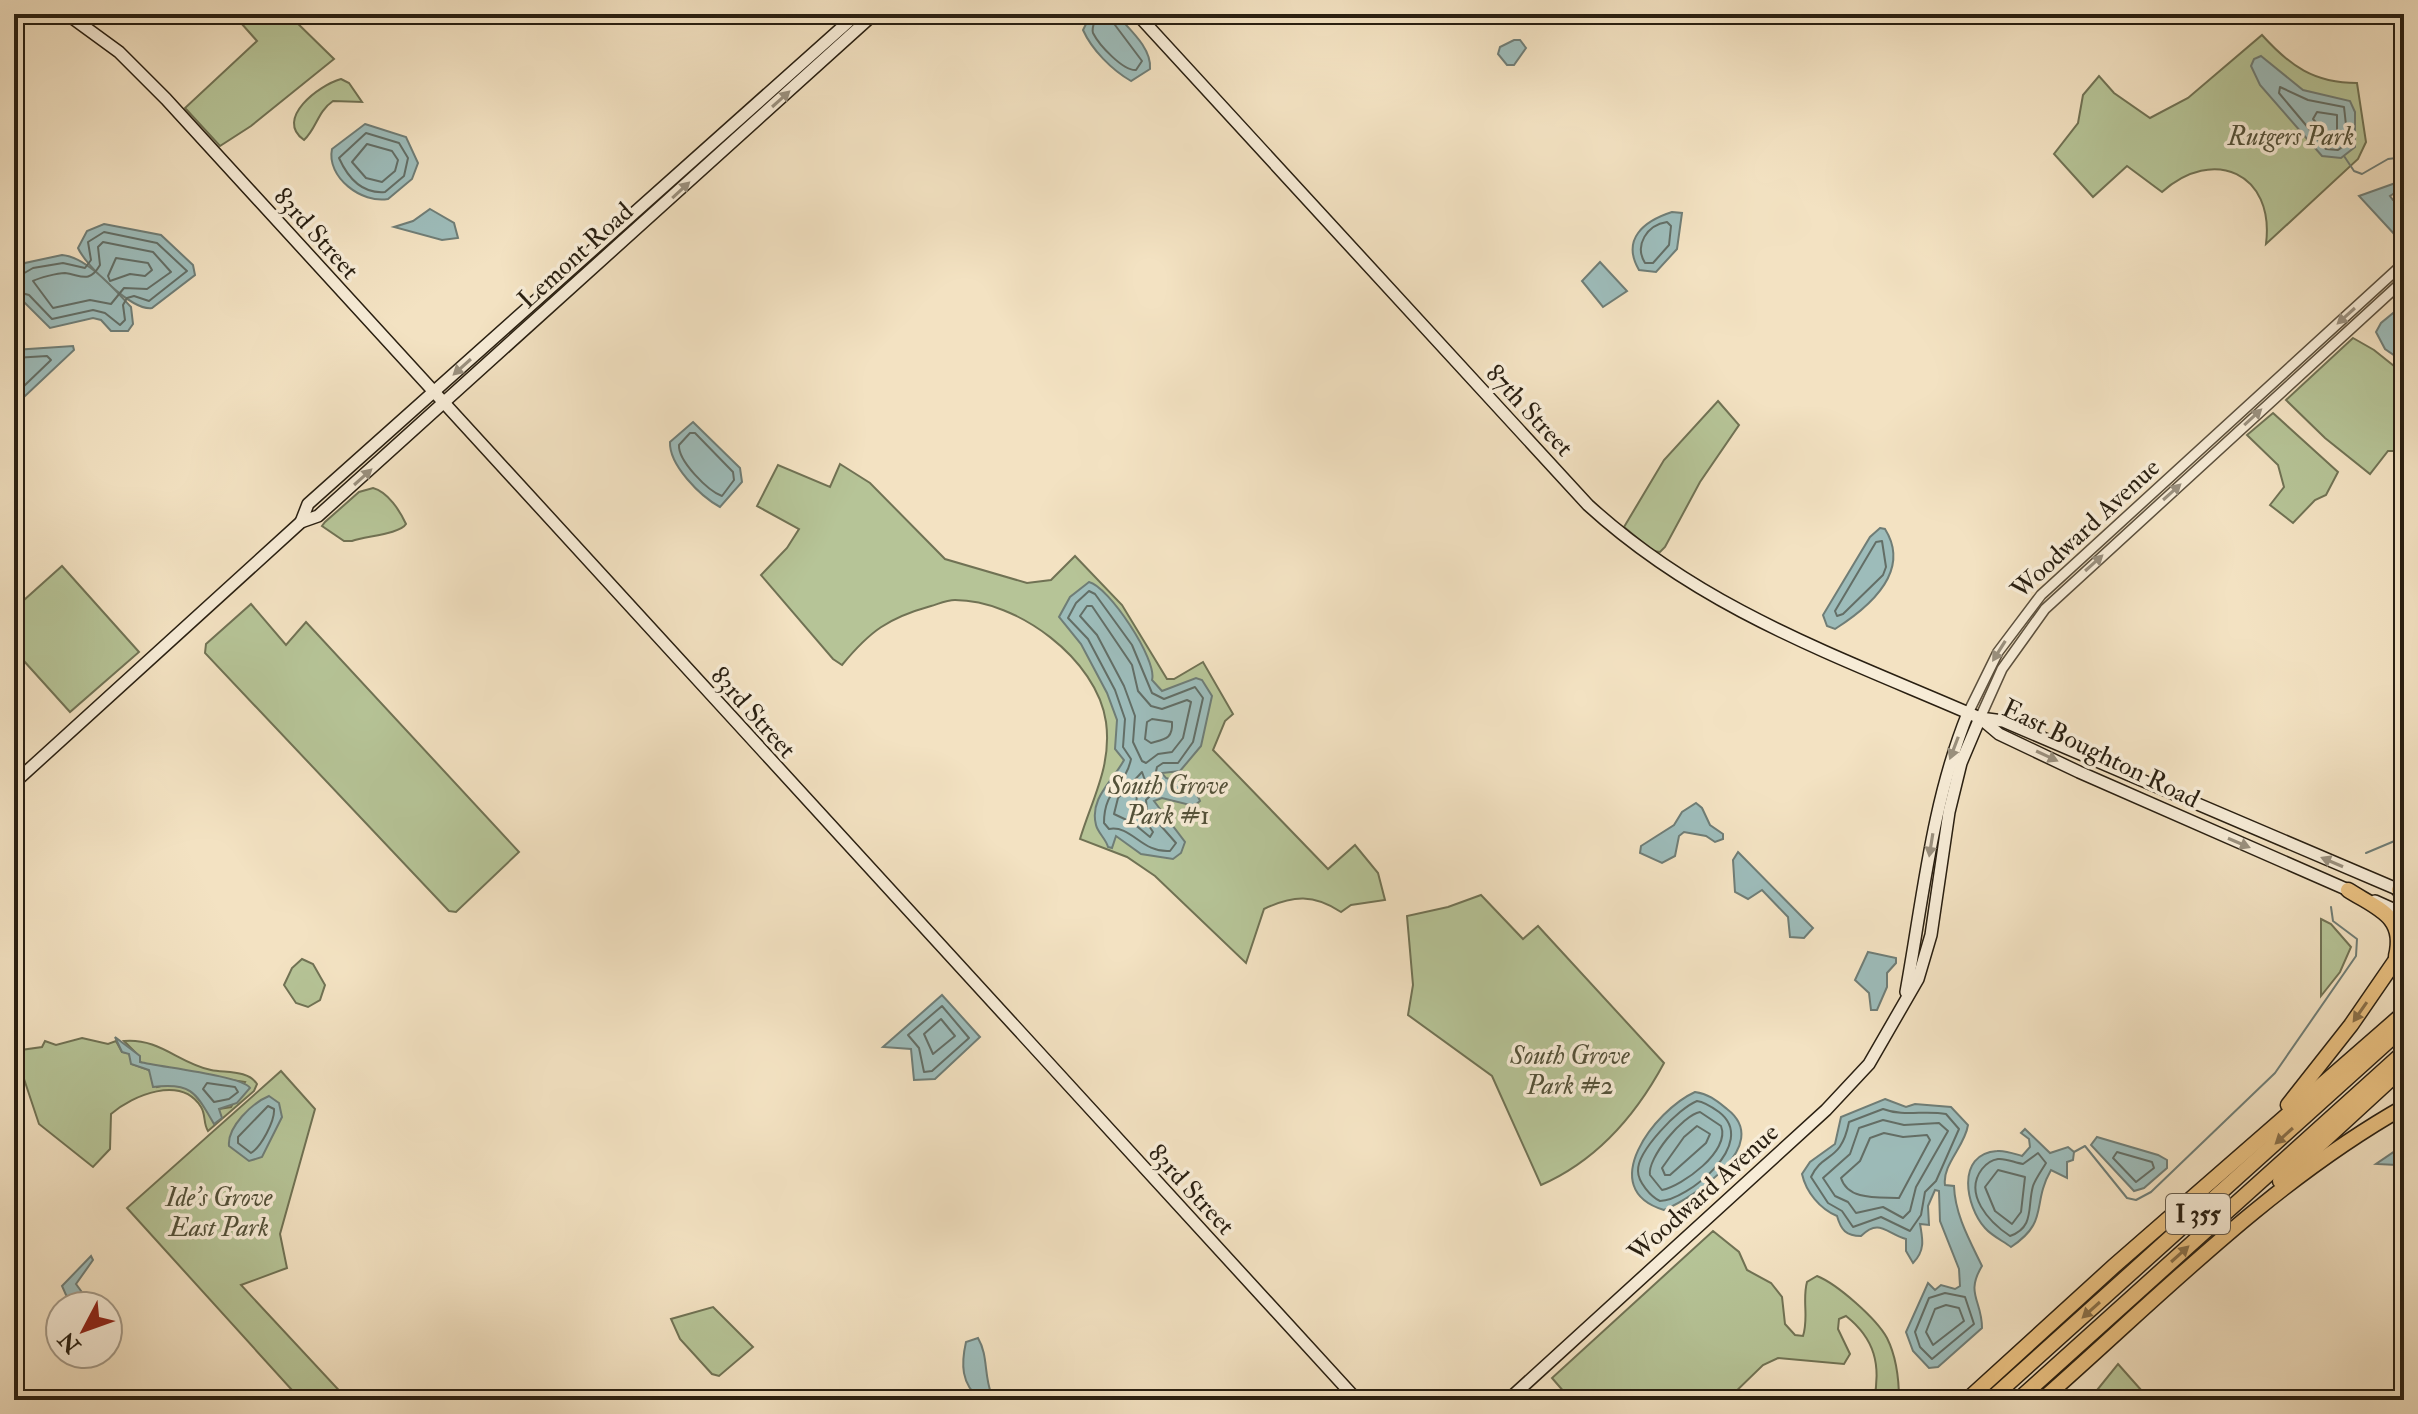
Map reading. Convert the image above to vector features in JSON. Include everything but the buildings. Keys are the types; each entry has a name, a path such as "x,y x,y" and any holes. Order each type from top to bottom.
{"highway":[{"path":"2348,890 2386,914 2396,926 2399,938 2393,964"},
{"path":"2222,1171 2292,1101 2404,948"},
{"path":"1967,1400 2404,1013"},
{"name":"I 355","path":"1990,1400 2404,1027"},
{"name":"I 355","path":"2018,1400 2404,1052"},
{"path":"2042,1400 2404,1067"},
{"path":"2171,1283 2328,1154 2404,1107"}],"main road":[{"name":"83rd Street","path":"67,14 119,52 1357,1400"},
{"name":"Lemont Road","path":"301,522 308,504 857,14"},
{"name":"Lemont Road","path":"14,783 301,522 318,516 443,405 874,14"},
{"name":"87th Street","path":"1137,14 1531,444 1615,530 1647,556 1717,601 1974,715"},
{"name":"East Boughton Road","path":"1974,715 2003,721 2181,799 2402,890"},
{"name":"East Boughton Road","path":"1974,715 1999,734 2167,812 2404,914"},
{"name":"Woodward Avenue","path":"1508,1400 1845,1091 1883,1043 1918,979 1924,960 1949,812 1974,715"}],"street":[{"name":"Woodward Avenue","path":"1974,715 1998,652 2041,595 2404,263"},
{"name":"Woodward Avenue","path":"1974,715 2013,651 2045,609 2404,280"}],"green space":[{"path":"233,14 288,14 334,59 251,126 220,146 185,108 257,41"},
{"name":"Rutgers Park","path":"2262,35 2304,71 2328,80 2357,83 2366,142 2358,159 2266,244 2266,219 2261,199 2250,184 2236,174 2220,170 2201,171 2181,178 2162,192 2127,166 2093,197 2054,154 2078,123 2083,95 2099,76 2114,93 2150,118 2188,98"},
{"path":"341,79 349,83 362,102 333,101 304,140 296,132 294,122 297,113 312,95"},
{"path":"2353,338 2404,374 2404,459 2395,451 2388,451 2370,474 2325,438 2286,400"},
{"path":"1718,401 1739,425 1700,482 1665,547 1660,552 1653,551 1624,527 1664,460"},
{"path":"2273,413 2338,472 2326,495 2315,500 2293,523 2270,505 2284,487 2278,465 2247,435"},
{"name":"South Grove Park #1","path":"840,464 870,483 945,559 1027,583 1051,580 1075,556 1122,605 1167,679 1174,679 1203,662 1233,714 1225,721 1213,750 1328,869 1355,845 1378,873 1385,900 1351,905 1341,912 1322,902 1303,898 1264,909 1246,963 1155,876 1127,857 1080,839 1104,768 1106,722 1087,676 1050,637 1003,610 952,600 891,621 862,643 842,665 833,659 761,575 787,548 799,529 757,506 778,465 830,487"},
{"path":"373,488 384,493 397,508 406,524 403,527 344,541 322,526 359,492"},
{"path":"62,566 139,652 70,712 14,650 14,609"},
{"path":"251,604 286,645 306,622 519,852 456,912 449,911 205,653 206,644"},
{"name":"South Grove Park #2","path":"1481,895 1523,939 1538,926 1664,1063 1641,1101 1597,1150 1541,1185 1492,1076 1408,1015 1413,985 1407,916 1448,907"},
{"path":"2321,919 2331,924 2351,947 2340,972 2321,996"},
{"path":"302,959 313,964 325,985 320,1000 308,1007 296,1003 284,985 292,968"},
{"path":"82,1038 108,1044 116,1041 122,1052 129,1053 132,1064 149,1070 157,1087 178,1085 193,1093 215,1124 220,1120 219,1109 231,1107 245,1082 153,1068 140,1062 137,1054 124,1041 148,1043 199,1067 248,1076 257,1084 254,1091 208,1131 201,1107 182,1092 157,1091 132,1100 111,1114 110,1149 93,1167 39,1124 24,1079 14,1069 15,1056 21,1050 42,1047 45,1041 56,1045"},
{"name":"Ide's Grove East Park","path":"281,1071 315,1109 280,1234 287,1268 241,1285 348,1400 301,1400 127,1208"},
{"path":"1713,1231 1739,1252 1747,1270 1771,1283 1782,1297 1785,1324 1795,1335 1803,1336 1807,1282 1817,1276 1855,1302 1887,1338 1893,1353 1899,1400 1874,1400 1877,1375 1874,1354 1864,1334 1846,1316 1839,1319 1838,1329 1850,1354 1844,1364 1778,1358 1763,1365 1727,1400 1571,1400 1552,1378"},
{"path":"713,1307 753,1347 719,1376 712,1374 680,1339 671,1319"},
{"path":"2118,1364 2150,1400 2089,1400"}],"water":[{"path":"1091,14 1116,14 1144,46 1150,69 1131,81 1110,65 1083,30"},
{"path":"1520,40 1526,48 1514,65 1507,65 1498,54 1500,47"},
{"path":"2261,56 2303,90 2350,101 2355,112 2355,147 2341,158 2322,156 2260,85 2251,66 2254,59"},
{"path":"365,124 406,137 418,163 412,179 388,199 357,193 335,169 332,149"},
{"path":"2404,180 2404,187 2390,196 2393,200 2404,200 2404,233 2396,236 2359,196"},
{"path":"430,209 454,223 458,238 442,240 394,227 413,221"},
{"path":"1672,212 1682,213 1677,249 1656,272 1639,270 1634,259 1634,240 1652,220"},
{"path":"104,224 161,235 193,265 195,275 152,308 133,302 100,276 78,248 87,231"},
{"path":"62,255 91,268 131,307 133,324 128,331 111,331 101,320 93,318 50,328 24,302 14,297 14,276 25,263"},
{"path":"1600,262 1627,291 1603,307 1582,281"},
{"path":"2404,304 2404,362 2385,349 2376,332 2381,323"},
{"path":"73,346 74,350 24,397 14,390 14,350"},
{"path":"693,422 740,468 742,482 720,507 687,479 671,451 670,442"},
{"path":"1880,528 1885,529 1892,545 1890,574 1861,611 1835,629 1827,626 1823,615 1870,537"},
{"path":"1089,582 1108,596 1130,625 1147,657 1152,680 1162,691 1196,678 1202,680 1212,696 1201,746 1180,771 1162,773 1166,778 1194,787 1200,801 1194,806 1162,798 1154,801 1185,842 1181,853 1173,859 1141,854 1116,836 1112,848 1108,847 1096,825 1099,798 1124,760 1115,749 1117,720 1107,693 1081,644 1059,617 1070,597"},
{"path":"1696,803 1710,825 1723,834 1723,839 1715,842 1706,836 1684,832 1679,836 1675,856 1662,863 1640,853 1641,846 1674,825 1682,812"},
{"path":"1738,852 1813,928 1804,938 1790,937 1788,917 1762,890 1748,899 1735,892 1733,860"},
{"path":"1868,952 1896,958 1896,963 1887,973 1887,987 1877,1010 1871,1010 1869,993 1855,980"},
{"path":"942,995 980,1037 935,1079 914,1080 911,1049 883,1047"},
{"path":"115,1037 140,1056 140,1062 217,1076 250,1088 237,1103 219,1109 222,1118 214,1124 197,1097 185,1088 153,1087 149,1070 131,1064 129,1054 122,1052"},
{"path":"1695,1092 1709,1096 1727,1109 1739,1123 1741,1138 1736,1153 1710,1182 1664,1210 1644,1200 1634,1185 1632,1168 1638,1150 1663,1115"},
{"path":"269,1096 279,1103 282,1117 262,1157 249,1161 229,1146 229,1139 242,1116"},
{"path":"1885,1099 1906,1107 1915,1104 1951,1107 1968,1125 1947,1170 1945,1185 1954,1186 1960,1217 1982,1266 1975,1291 1982,1328 1938,1367 1929,1368 1913,1351 1906,1332 1928,1283 1935,1290 1941,1285 1955,1289 1960,1286 1959,1269 1940,1221 1939,1191 1935,1190 1928,1206 1929,1225 1920,1224 1922,1245 1913,1263 1906,1251 1906,1239 1883,1228 1873,1228 1861,1236 1845,1231 1837,1216 1815,1199 1802,1174 1810,1162 1835,1144 1841,1117"},
{"path":"2025,1129 2050,1153 2068,1147 2074,1152 2073,1160 2067,1162 2067,1178 2051,1170 2036,1220 2023,1238 2011,1247 1988,1231 1978,1219 1968,1183 1975,1161 1984,1154 2000,1151 2022,1156 2030,1147 2029,1139 2021,1133"},
{"path":"2097,1137 2158,1155 2167,1160 2167,1168 2144,1188 2134,1191 2091,1145"},
{"path":"2404,1145 2404,1171 2397,1165 2376,1164"},
{"path":"91,1256 93,1260 76,1284 80,1290 64,1290 62,1286"},
{"path":"978,1338 991,1393 980,1399 969,1387 963,1366 966,1342"}],"waterway":[{"path":"2344,156 2354,171 2362,174 2388,159 2404,157"},
{"path":"2366,853 2404,837"},
{"path":"2074,1152 2085,1146 2127,1198 2136,1200 2151,1192 2275,1073 2356,956 2357,939 2333,921 2331,907"}]}
